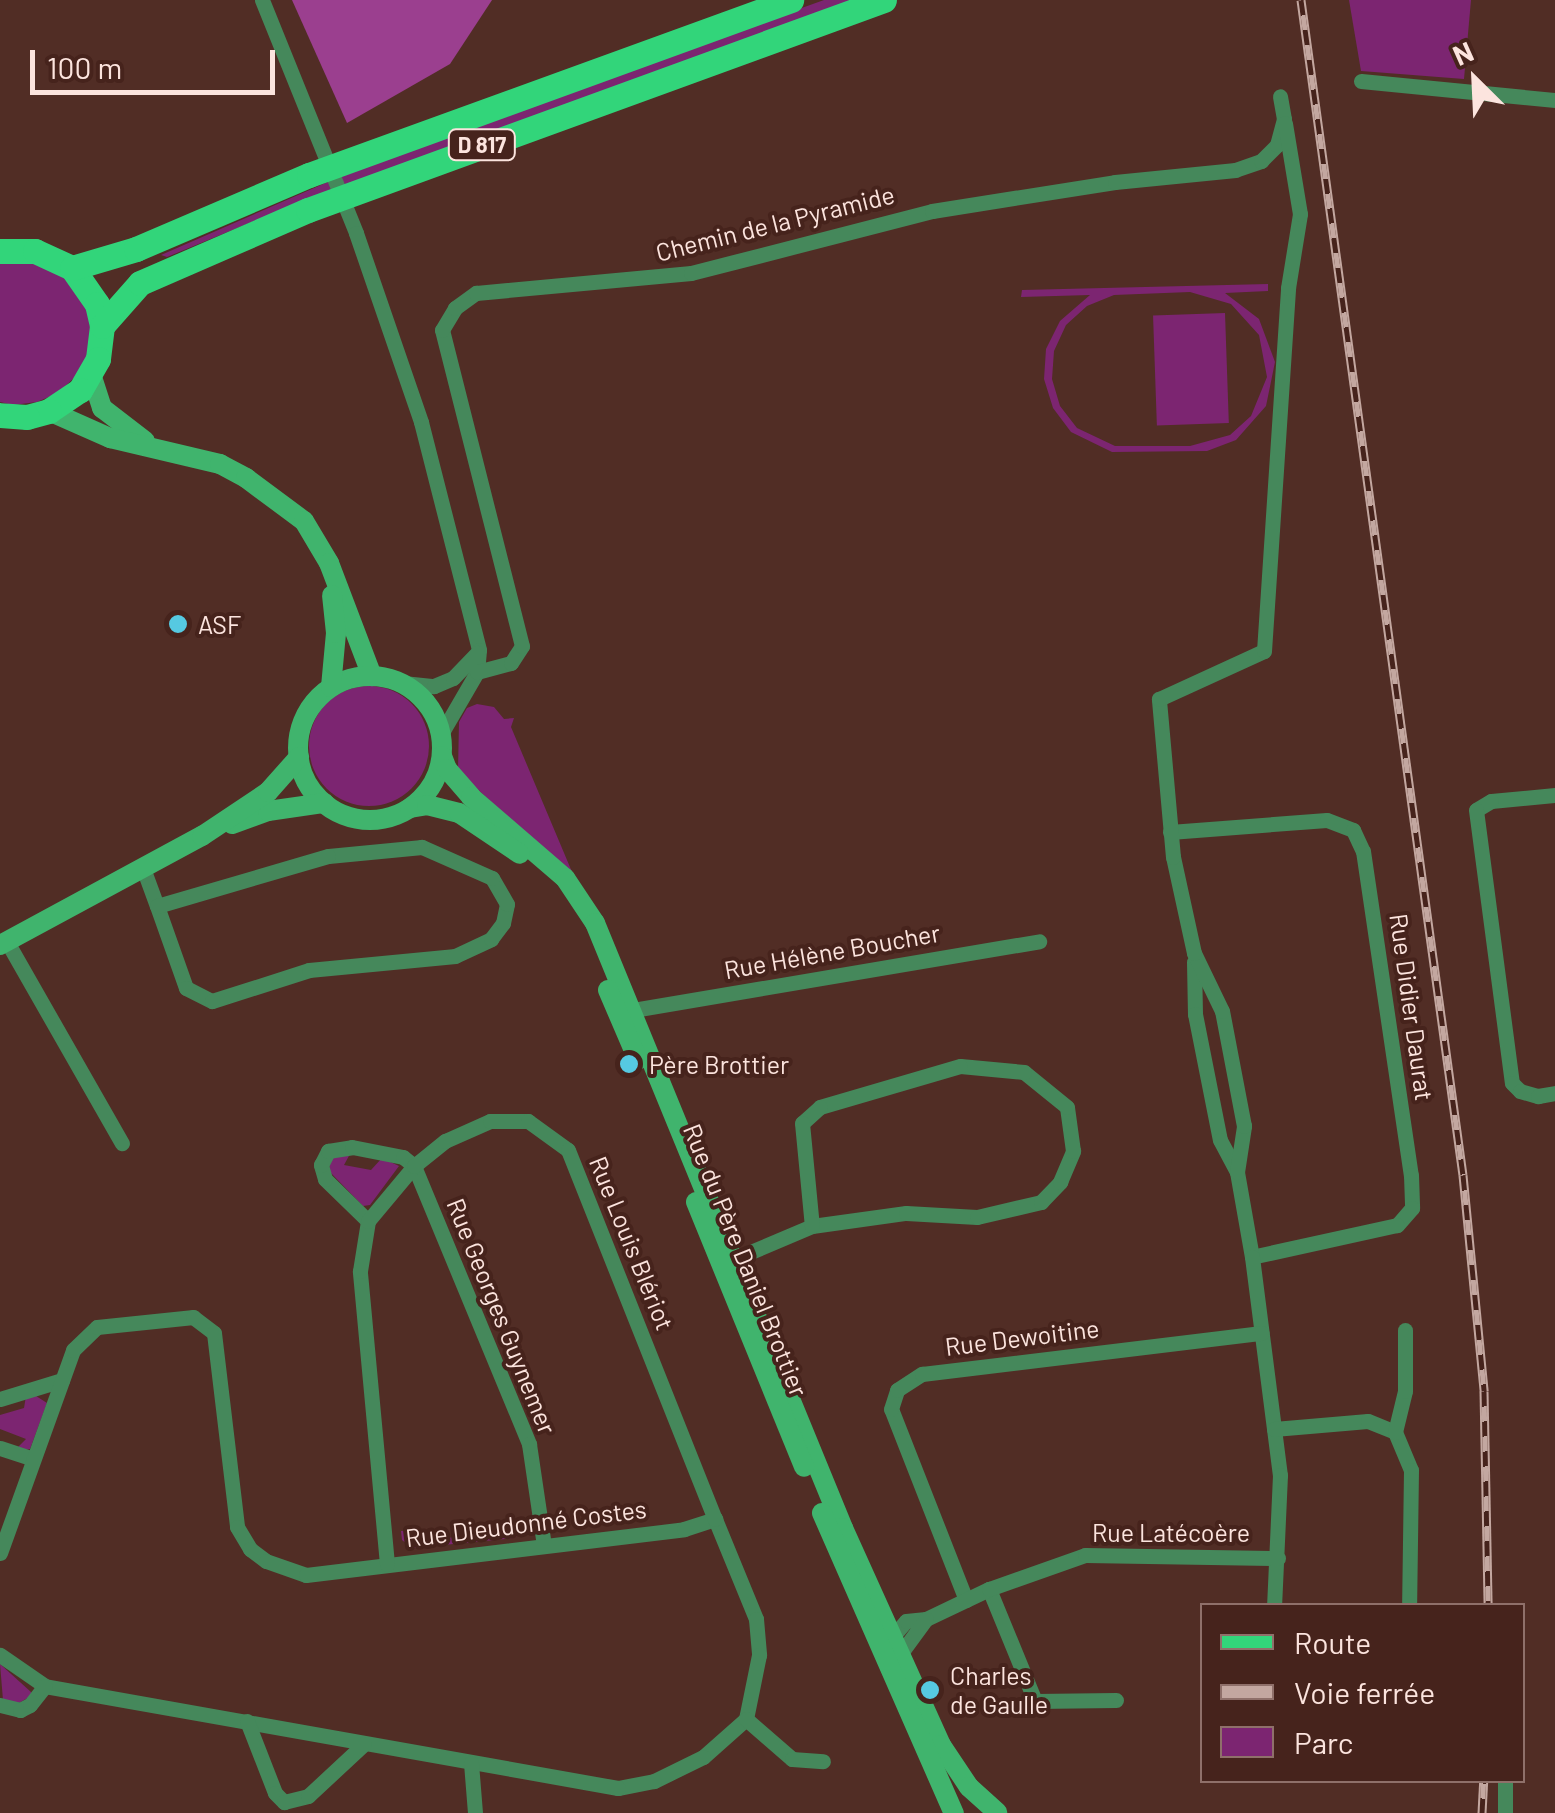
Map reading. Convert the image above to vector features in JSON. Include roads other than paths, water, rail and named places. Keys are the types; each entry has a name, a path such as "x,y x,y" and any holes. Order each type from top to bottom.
{"main road":[{"name":"D 817","path":"72,268 136,249 344,161 791,0"},
{"name":"D 817","path":"102,326 140,283 308,210 884,0"},
{"path":"0,251 35,250 72,268 92,294 102,326 91,374 65,402 27,416 0,415"},
{"path":"91,374 102,408 150,445"},
{"path":"48,411 110,438 220,464 246,478 304,522 329,563 372,676"},
{"path":"329,563 336,633 331,687"},
{"path":"372,676 403,684 427,704 441,734 442,756 427,793 410,808 381,819 352,818 324,803 305,780 299,758 306,715 331,687 372,676"},
{"name":"Rue du Père Daniel Brottier","path":"442,756 447,770 471,797 564,878 595,924 843,1528 894,1639 954,1813"},
{"path":"3,942 202,836 268,792 299,758"},
{"path":"202,836 268,812 324,803"},
{"name":"Rue du Père Daniel Brottier","path":"410,808 426,805 459,813 511,845 556,888 584,931 940,1745 970,1787 995,1812"},
{"path":"995,1812 1005,1813"}],"street":[{"path":"262,0 356,234 421,422 479,650 477,672 441,734"},
{"path":"1361,81 1555,100"},
{"path":"1280,96 1284,119"},
{"name":"Rue Latécoère","path":"894,1639 990,1589 1085,1555 1278,1558 1280,1475 1252,1258 1237,1172 1222,1147 1195,1014 1194,953 1170,832 1159,700 1264,651 1288,288 1300,214 1284,119"},
{"name":"Chemin de la Pyramide","path":"477,672 512,663 522,646 442,330 455,308 476,293 676,276 932,211 1235,170 1270,154 1283,132 1284,119"},
{"path":"403,684 434,686 453,678 479,650"},
{"path":"1555,795 1491,801 1476,810 1512,1083 1520,1091 1538,1096 1555,1093"},
{"name":"Rue Didier Daurat","path":"1170,832 1327,820 1353,830 1363,850 1412,1175 1412,1208 1397,1225 1252,1258"},
{"path":"144,868 156,906 186,988 212,1000 309,970 455,956 491,939 503,923 506,904 492,878 422,847 328,856 156,906"},
{"name":"Rue Hélène Boucher","path":"632,1010 1039,941"},
{"path":"3,942 122,1142"},
{"name":"Rue Latécoère","path":"1194,953 1222,1012 1246,1138 1237,1172"},
{"path":"734,1259 812,1226 906,1213 977,1217 1041,1202 1060,1182 1073,1151 1067,1106 1024,1072 960,1066 820,1107 802,1123 812,1226"},
{"name":"Rue Louis Blériot","path":"368,1221 414,1166 444,1141 490,1121 528,1121 568,1150 716,1519"},
{"path":"387,1564 360,1272 368,1221 326,1179 321,1166 328,1151 352,1147 403,1157 414,1166"},
{"name":"Rue Georges Guynemer","path":"414,1166 529,1444 544,1545"},
{"name":"Rue Dieudonné Costes","path":"0,1552 73,1350 98,1328 193,1317 214,1333 236,1526 250,1549 266,1561 306,1575 684,1529 716,1519"},
{"path":"1405,1330 1405,1391 1395,1432 1411,1470 1409,1603"},
{"name":"Rue Dewoitine","path":"966,1600 891,1408 897,1390 922,1374 1262,1333"},
{"path":"0,1399 62,1380"},
{"path":"1274,1429 1368,1422 1395,1432"},
{"path":"0,1448 33,1459"},
{"path":"0,1655 46,1686 618,1788 654,1781 704,1757 746,1720 759,1654 756,1619 716,1519"},
{"path":"1274,1603 1278,1558"},
{"path":"990,1589 1035,1702 1116,1700"},
{"name":"Rue Latécoère","path":"894,1639 926,1619"},
{"path":"0,1706 20,1710 46,1686"},
{"path":"746,1720 792,1758 822,1761"},
{"path":"247,1722 272,1786 284,1802 308,1796 364,1744"},
{"path":"471,1762 475,1813"},
{"path":"1505,1783 1505,1813"}],"railway":[{"path":"1301,0 1463,1175 1484,1391 1488,1603"},
{"path":"1482,1813 1484,1783"}],"place":[{"name":"ASF","path":"178,624"},
{"name":"Père Brottier","path":"629,1064"},
{"name":"Charles de Gaulle","path":"930,1690"}]}
